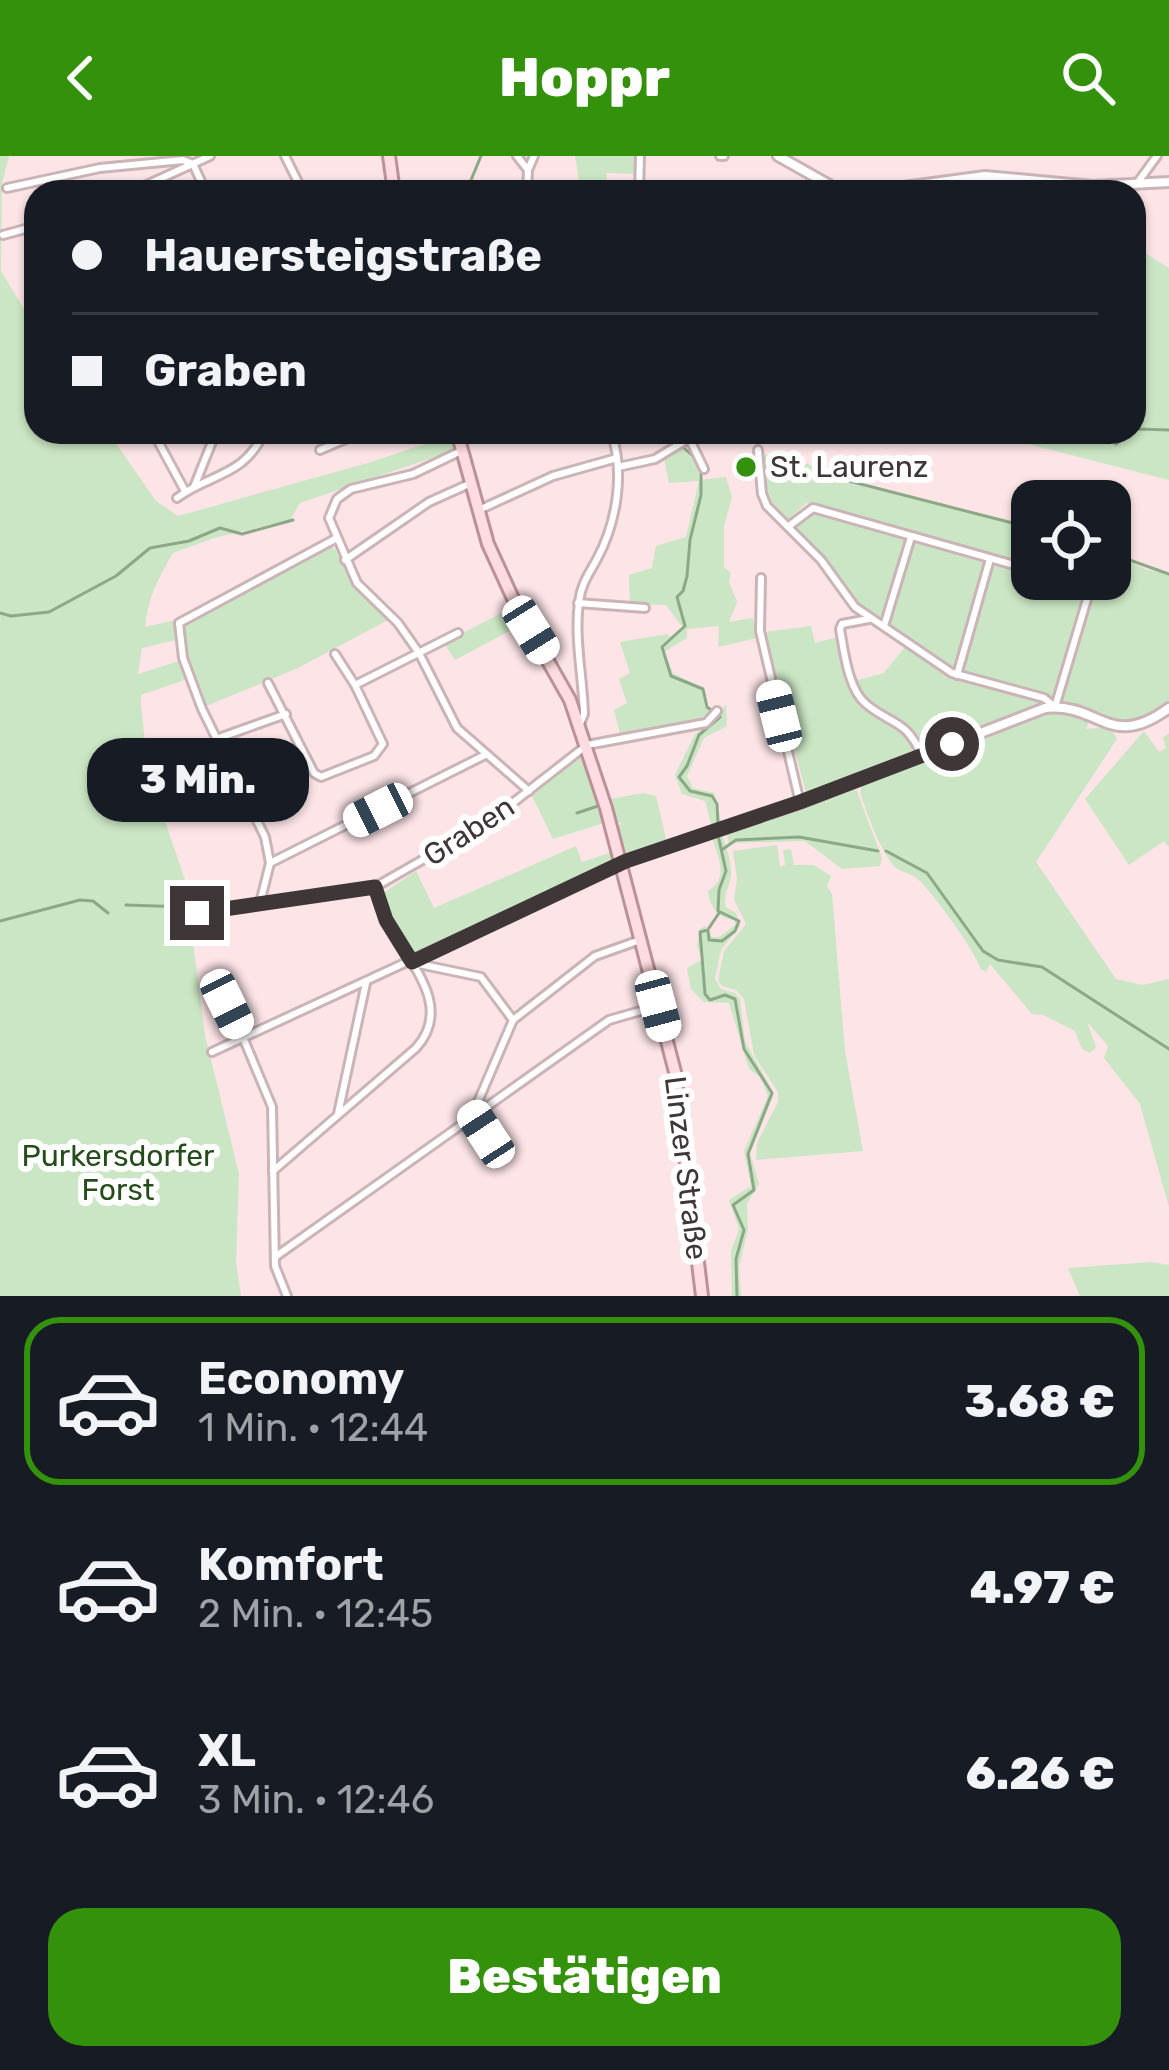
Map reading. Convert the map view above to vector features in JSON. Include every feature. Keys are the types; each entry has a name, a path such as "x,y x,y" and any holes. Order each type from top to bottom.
{"main road":[{"name":"Linzer Straße","path":"460,444 478,511 515,604 560,679 580,724 621,863 680,1100 702,1296"}],"street":[{"path":"157,180 211,156"},
{"path":"517,156 528,170"},
{"path":"527,180 534,156"},
{"path":"778,156 821,180"},
{"path":"46,180 120,165 168,160 193,164"},
{"path":"193,164 200,180"},
{"path":"960,180 985,176 1028,180"},
{"path":"7,188 24,185"},
{"path":"160,444 189,491"},
{"path":"189,491 211,444"},
{"path":"177,498 236,468 257,444"},
{"path":"320,450 334,444"},
{"path":"580,724 584,714 578,603 607,536 617,497 613,444"},
{"path":"478,511 563,472 655,459 677,444"},
{"path":"689,444 704,469"},
{"path":"758,450 767,506 821,560 852,604 957,674 1130,727 1149,722 1169,707"},
{"path":"461,451 413,474 351,489 337,499 329,518 356,583 398,623 419,653 457,728 529,791"},
{"path":"345,560 429,502 470,484"},
{"path":"789,526 813,508 1011,564"},
{"path":"884,626 911,536"},
{"path":"260,903 270,863 261,824 215,739 183,659 179,621 335,538"},
{"path":"957,674 990,559"},
{"path":"760,578 760,631 800,802"},
{"path":"1055,707 1085,600"},
{"path":"578,603 645,608"},
{"path":"872,619 841,626 852,681 865,703 907,728 922,756"},
{"path":"355,685 458,633"},
{"path":"268,683 314,773 321,777 359,762 379,753 383,744 335,654"},
{"path":"212,1052 621,863 1055,707"},
{"path":"215,739 286,714"},
{"path":"587,746 706,723 716,714"},
{"name":"Graben","path":"197,913 375,887 488,823 587,746"},
{"path":"270,863 485,755"},
{"path":"169,778 224,758"},
{"path":"274,1171 422,1042 431,1027 432,1004 386,920 375,887"},
{"path":"472,1114 514,1020 595,956 642,939"},
{"path":"412,962 481,977 514,1020"},
{"path":"337,1116 366,983"},
{"path":"225,994 272,1107 275,1257 287,1296"},
{"path":"275,1257 609,1020 658,1006"},
{"path":"472,1114 499,1154"}],"green space":[{"name":"Purkersdorfer Forst","path":"0,156 9,156 2,184 1,271 24,309 24,444 116,444 156,501 178,516 424,444 453,444 455,450 300,503 290,520 173,553 149,607 145,627 176,620 176,640 142,648 138,674 179,661 185,680 141,695 141,705 148,771 185,880 205,1035 239,1174 236,1263 241,1296 0,1296"},
{"path":"575,156 637,156 636,174 606,173 607,180 579,180"},
{"path":"1146,254 1169,268 1169,480 1028,444 1146,444"},
{"path":"679,447 698,463 699,480 726,477 732,497 724,526 724,567 731,573 729,582 737,602 729,622 753,618 757,638 718,647 719,626 687,629 687,638 664,652 673,673 704,689 707,705 715,711 700,723 621,737 614,710 627,703 619,679 630,673 620,642 669,637 683,628 666,605 630,604 629,575 652,568 656,546 686,537 699,481 669,483 664,458"},
{"path":"769,452 817,467 816,472 838,480 1011,524 1011,560 806,503 788,520 766,495 763,453 793,467"},
{"path":"810,512 905,539 881,620 856,605 822,555 794,526"},
{"path":"914,541 985,563 955,671 889,624"},
{"path":"329,546 356,587 388,620 298,668 204,707 186,656 182,623"},
{"path":"1131,563 1169,573 1169,702 1129,721 1061,703 1092,600 1131,600"},
{"path":"993,565 1011,570 1011,600 1081,600 1052,697 962,673"},
{"path":"511,608 521,625 455,660 444,643"},
{"path":"811,626 815,643 838,637 856,698 903,729 916,749 806,793 764,632"},
{"path":"905,647 947,677 1043,703 924,752 907,728 868,701 854,681 884,673"},
{"path":"726,704 727,726 704,738 687,776 693,788 714,793 722,825 712,828 705,801 682,794 675,775 695,734 714,722"},
{"path":"1056,710 1089,722 1086,729 1113,731 1117,739 1036,862 1116,979 1143,985 1169,979 1169,1207 1140,1104 1104,1058 1108,1046 1087,1022 1096,1047 1090,1053 1082,1049 1075,1031 1032,1014 990,964 986,972 980,968 930,893 915,877 892,864 861,795 861,785"},
{"path":"1144,731 1159,752 1166,748 1163,738 1169,733 1169,847 1164,841 1129,865 1085,799"},
{"path":"583,753 604,823 553,839 532,796"},
{"path":"856,789 882,858 880,866 842,869 805,841 729,843 726,833"},
{"path":"643,793 656,796 667,843 628,856 618,826 622,823 616,822 610,799"},
{"path":"722,834 731,871 726,907 736,913 740,926 721,950 715,979 721,989 740,999 745,1041 774,1094 750,1153 759,1184 747,1204 748,1230 739,1266 741,1296 732,1296 731,1251 739,1229 729,1200 751,1186 744,1151 768,1096 760,1077 749,1069 729,1003 704,1002 691,989 687,968 702,960 697,946 700,929 705,926 712,937 719,937 735,925 715,911 708,891 721,873 712,837"},
{"path":"777,845 780,866 785,865 783,850 791,849 794,865 814,865 831,876 827,886 832,894 845,1051 863,1151 756,1160 757,1143 778,1102 778,1092 754,1055 744,999 718,980 724,951 746,924 734,900 733,851"},
{"path":"576,846 582,862 612,852 610,867 417,955 411,954 393,927 379,896 416,871 434,908"},
{"path":"1169,1265 1169,1296 1080,1296 1068,1268"}],"waterway":[{"path":"471,180 481,156"},
{"path":"1146,429 1169,430"},
{"path":"679,444 696,459"},
{"path":"701,467 687,576 677,597 685,626 662,647 671,676 703,689 707,707 720,717 699,735 679,777 690,791 712,796 718,825"},
{"path":"820,468 841,479 1011,523"},
{"path":"0,613 49,612 116,576 150,548 189,541 220,528 242,534 293,520"},
{"path":"1131,560 1169,574"},
{"path":"577,813 598,806"},
{"path":"718,835 726,871 718,911 739,921 722,941 709,940 708,930 700,932 705,994 710,1000 725,995 735,999 744,1049 772,1093 748,1154 754,1190 733,1205 744,1230 736,1259 737,1296"},
{"path":"723,849 736,840 799,837 878,851"},
{"path":"886,851 927,873 983,951 998,960 1042,967 1169,1049"},
{"path":"0,921 80,900 93,901 108,913"},
{"path":"126,905 186,907"},
{"path":"709,928 719,913"}],"place":[{"name":"St. Laurenz","path":"746,467"}],"route":[{"path":"197,913 375,887 392,933 412,962 626,861 952,744"}]}
